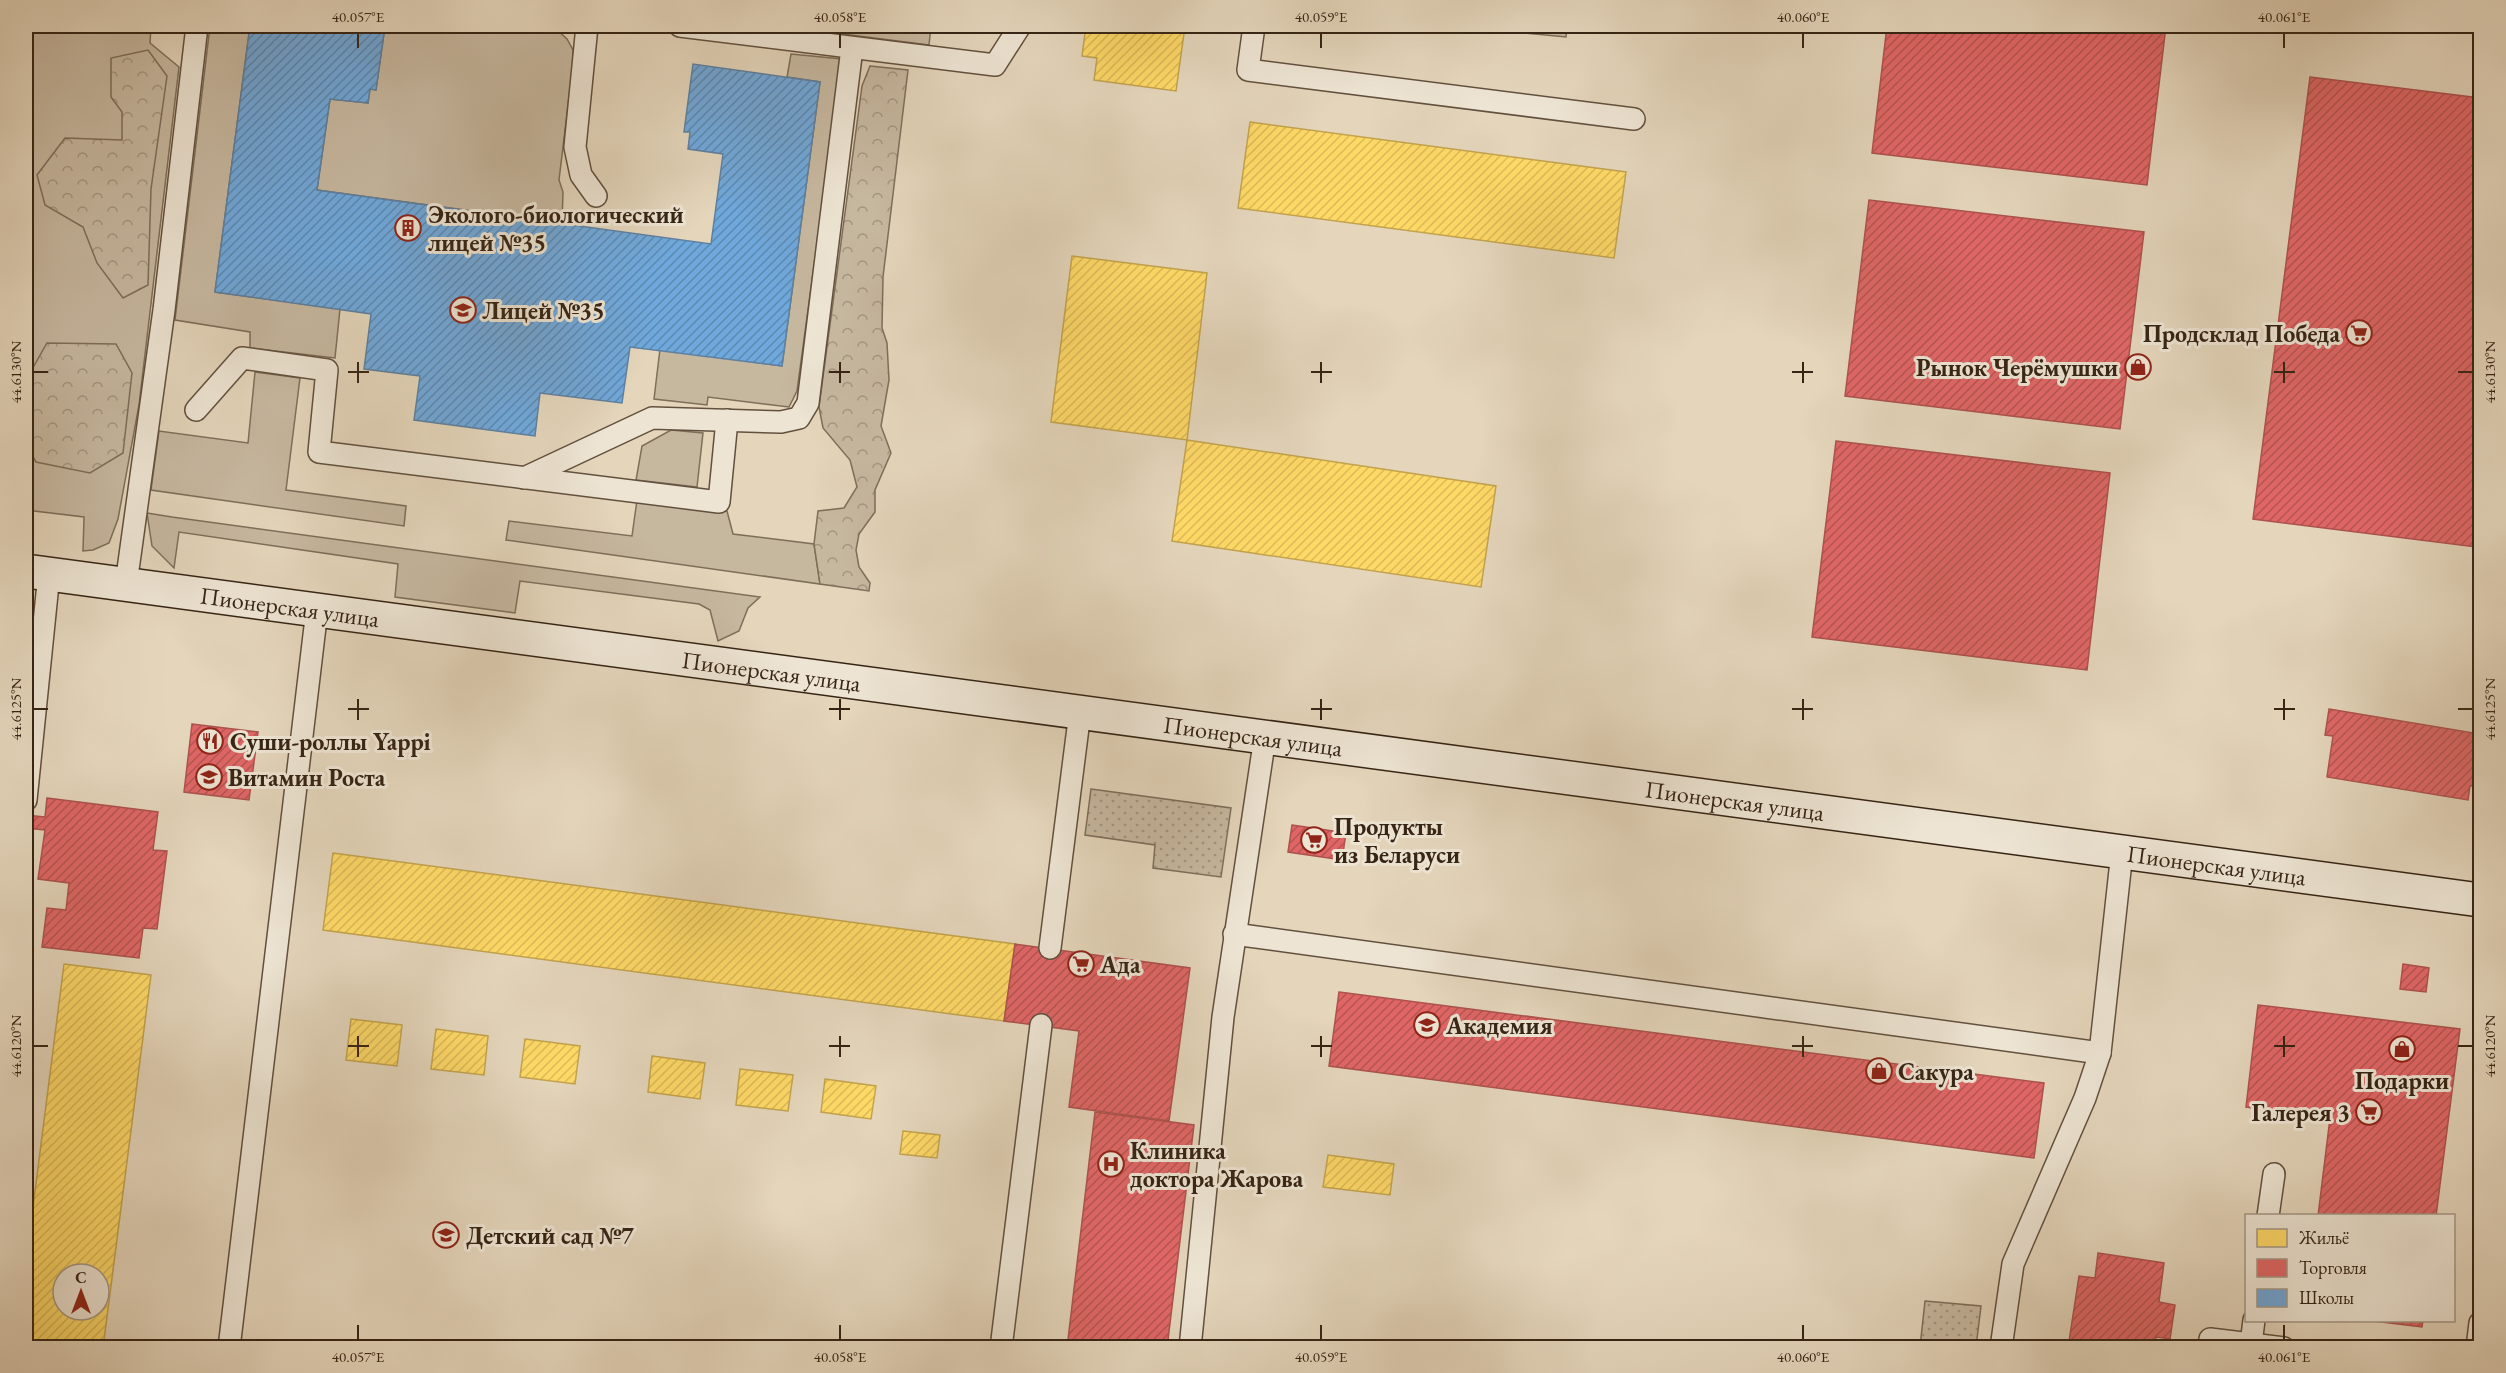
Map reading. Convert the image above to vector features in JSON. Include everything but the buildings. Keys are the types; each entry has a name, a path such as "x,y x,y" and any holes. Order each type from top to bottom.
{"main road":[{"name":"Пионерская улица","path":"37,572 2481,900"}],"lane":[{"path":"126,584 164,310 197,26"},
{"path":"587,26 575,147 581,175 596,196"},
{"path":"680,26 995,65 1020,26"},
{"path":"1254,26 1248,70 1634,119"},
{"path":"524,477 652,418 781,422 799,418 808,403 852,48"},
{"path":"196,410 242,358 327,370 319,452 719,502 727,420"},
{"path":"26,800 37,572"},
{"path":"229,1347 317,610"},
{"path":"1050,948 1080,712"},
{"path":"1190,1347 1223,1017 1265,737"},
{"path":"2001,1347 2013,1264 2085,1098 2100,1053 2122,852"},
{"path":"1234,934 2100,1053"},
{"path":"1001,1347 1041,1026"},
{"path":"2268,1214 2274,1174"},
{"path":"2251,1344 2254,1322"},
{"path":"2477,1347 2481,1323"},
{"path":"2209,1347 2210,1339 2284,1347"}],"green space":[{"path":"26,26 151,26 150,43 179,67 139,405 118,519 109,543 93,550 83,551 84,517 26,510"},
{"path":"210,26 250,26 215,292 340,309 335,358 250,348 250,332 175,320"},
{"path":"385,26 528,26 556,29 567,39 573,50 573,64 559,180 563,192 562,223 317,190 330,99 368,103 370,89 376,90"},
{"path":"780,26 931,26 929,45"},
{"path":"1452,26 1567,26 1566,37"},
{"path":"148,50 167,76 151,189 148,285 123,298 97,263 83,227 45,205 37,175 65,138 122,140 122,112 111,97 111,58"},
{"path":"791,54 842,59 797,391 789,407 708,397 707,405 654,399 660,349 782,366 820,82 787,77"},
{"path":"870,66 908,70 883,277 882,328 887,343 889,380 881,426 891,453 875,490 875,512 859,534 856,550 859,567 870,583 869,591 820,584 814,544 818,511 844,508 857,487 850,460 823,428 819,407 862,86"},
{"path":"47,343 116,344 132,373 123,453 90,473 36,462 26,445 26,380"},
{"path":"255,372 300,378 286,490 406,506 404,526 151,490 159,431 248,443"},
{"path":"671,430 703,433 697,487 636,480 642,446"},
{"path":"637,500 727,511 733,534 814,544 820,584 506,540 509,521 632,536"},
{"path":"147,513 760,597 748,608 739,631 718,641 710,610 699,604 520,581 515,613 395,597 398,564 179,532 174,568 152,546"},
{"path":"1091,789 1231,808 1221,877 1153,868 1155,845 1085,835"},
{"path":"1925,1301 1981,1306 1976,1347 1920,1347"}],"place":[{"name":"Эколого-биологический лицей №35","path":"408,228"},
{"name":"Лицей №35","path":"463,310"},
{"name":"Продсклад Победа","path":"2359,333"},
{"name":"Рынок Черёмушки","path":"2138,367"},
{"name":"Суши-роллы Yappi","path":"210,741"},
{"name":"Витамин Роста","path":"209,777"},
{"name":"Продукты из Беларуси","path":"1314,840"},
{"name":"Ада","path":"1081,964"},
{"name":"Академия","path":"1427,1025"},
{"name":"Подарки","path":"2402,1049"},
{"name":"Сакура","path":"1879,1071"},
{"name":"Галерея 3","path":"2369,1112"},
{"name":"Клиника доктора Жарова","path":"1111,1164"},
{"name":"Детский сад №7","path":"446,1235"}]}
